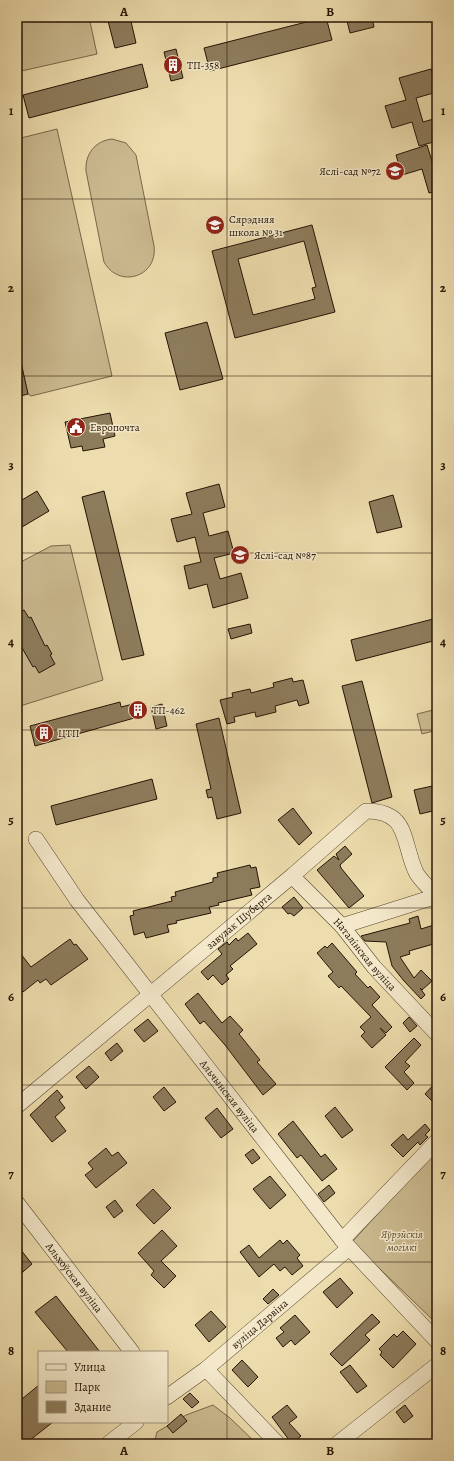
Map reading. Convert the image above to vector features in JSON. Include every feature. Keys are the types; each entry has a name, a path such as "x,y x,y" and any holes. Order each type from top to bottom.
{"street":[{"name":"завулак Шуберта","path":"17,1106 292,876 366,811 380,811 395,818 402,829 415,872 437,896"},
{"name":"Альчынская вуліца","path":"36,839 77,900 345,1244 437,1341"},
{"name":"Наталінская вуліца","path":"292,876 342,926 374,967 437,1034"},
{"path":"342,926 437,896"},
{"name":"вуліца Дарвіна","path":"168,1396 206,1369 345,1244 437,1141"},
{"name":"Альхоўская вуліца","path":"17,1203 131,1351"},
{"path":"337,1444 437,1365"},
{"path":"206,1369 278,1444"},
{"path":"108,1444 135,1423"}],"green space":[{"path":"17,17 89,17 97,54 17,72"},
{"path":"57,129 112,376 31,396 28,394 17,347 17,139"},
{"path":"112,139 126,143 136,155 154,246 154,257 150,265 144,272 136,276 127,277 119,275 111,270 104,262 86,171 87,159 92,149 101,142"},
{"path":"70,545 103,680 17,707 17,564 51,546"},
{"path":"437,709 437,730 422,734 417,714"},
{"name":"Яўрэйскія могілкі","path":"437,1149 437,1324 352,1242"},
{"path":"213,1405 230,1418 257,1444 154,1444 157,1432 186,1415"}],"building":[{"path":"107,17 130,17 136,43 115,48"},
{"path":"326,17 332,40 210,71 204,48"},
{"path":"346,17 372,17 374,27 350,33"},
{"name":"ТП-358","path":"176,49 183,78 171,81 164,52"},
{"path":"142,64 148,87 29,118 23,95"},
{"path":"431,69 437,92 416,98 423,122 437,118 437,141 419,146 412,122 392,128 385,106 406,100 399,78"},
{"path":"427,145 434,168 437,167 437,191 429,193 422,169 402,175 396,155"},
{"path":"312,225 335,312 235,338 212,251","holes":["304,241 316,287 312,288 315,299 253,315 238,259"]},
{"path":"207,322 223,379 180,390 165,333"},
{"path":"17,362 21,362 28,394 17,397"},
{"path":"110,413 115,436 103,439 105,447 83,451 82,446 71,448 65,422"},
{"path":"219,484 225,507 203,513 209,536 228,531 234,553 214,558 220,579 241,573 248,598 213,608 207,584 189,589 184,566 201,562 195,537 177,542 171,519 192,514 186,493"},
{"path":"37,491 49,511 17,530 17,503"},
{"path":"104,491 144,655 122,660 82,497"},
{"path":"393,495 402,527 377,533 369,502"},
{"path":"24,610 29,618 31,617 45,646 47,645 52,654 50,655 55,664 39,673 35,666 33,667 17,639 17,614"},
{"path":"437,618 437,640 356,661 351,640"},
{"path":"250,624 252,633 231,639 228,629"},
{"path":"292,678 293,682 303,680 309,703 299,706 297,700 275,706 276,712 256,717 255,712 234,717 235,722 227,724 220,700 233,697 232,693 250,689 251,693 274,687 273,683"},
{"path":"362,681 392,797 372,803 342,686"},
{"path":"120,702 121,707 141,702 145,715 35,746 30,726"},
{"path":"162,704 167,726 156,729 151,707"},
{"path":"219,718 241,813 217,819 212,797 208,798 206,790 211,789 196,724"},
{"path":"152,779 157,799 56,825 51,806"},
{"path":"437,785 437,810 420,814 414,790"},
{"path":"293,808 312,833 299,845 278,820"},
{"path":"345,846 352,854 340,865 341,868 364,896 349,908 317,870 334,856 339,860 336,854"},
{"path":"250,865 251,868 256,867 260,887 250,889 252,895 218,903 219,905 209,907 211,913 176,921 177,923 167,925 169,932 146,938 144,932 134,935 130,916 134,915 133,911 172,901 171,897 176,896 175,892 213,882 213,878 218,877 217,873"},
{"path":"294,897 303,908 294,916 290,913 288,914 282,907"},
{"path":"418,916 421,929 437,924 437,943 409,951 410,954 400,957 414,978 421,970 432,981 422,990 420,988 425,995 421,999 392,966 386,942 365,941 361,936 410,923 409,919"},
{"path":"248,933 257,944 230,966 233,969 226,975 229,979 222,985 213,975 208,980 201,972 222,954 218,949 227,942 229,945 236,938 238,941"},
{"path":"70,939 88,959 51,985 46,979 40,983 38,980 23,992 17,984 17,949 31,967"},
{"path":"332,943 357,972 355,974 368,988 370,986 380,997 372,1005 392,1027 386,1033 380,1028 386,1035 372,1048 361,1036 365,1032 360,1027 371,1017 341,986 339,988 328,976 333,972 317,953 325,946 327,948"},
{"path":"198,993 222,1023 230,1016 243,1030 239,1034 260,1060 257,1062 276,1084 263,1095 225,1045 204,1021 200,1024 185,1004"},
{"path":"409,1017 417,1026 410,1032 403,1023"},
{"path":"148,1019 158,1031 144,1042 134,1030"},
{"path":"414,1038 421,1045 405,1062 410,1066 404,1072 414,1083 407,1090 385,1067"},
{"path":"117,1043 123,1051 111,1061 105,1053"},
{"path":"89,1066 99,1077 86,1089 76,1077"},
{"path":"437,1081 437,1096 432,1101 425,1094"},
{"path":"164,1087 176,1102 164,1111 153,1097"},
{"path":"57,1090 63,1097 59,1100 65,1108 55,1117 66,1131 52,1142 30,1115"},
{"path":"335,1107 353,1130 342,1138 325,1116"},
{"path":"217,1108 233,1129 221,1138 205,1118"},
{"path":"293,1121 321,1157 325,1154 337,1169 322,1181 301,1155 297,1158 278,1134"},
{"path":"425,1124 430,1130 425,1135 428,1137 420,1145 418,1142 403,1157 391,1145 403,1134 408,1140"},
{"path":"106,1148 112,1156 118,1152 127,1163 96,1188 85,1175 93,1169 88,1163"},
{"path":"253,1149 260,1158 252,1164 245,1155"},
{"path":"270,1176 286,1195 270,1209 253,1189"},
{"path":"329,1185 335,1193 324,1202 318,1194"},
{"path":"153,1189 171,1208 154,1224 136,1205"},
{"path":"115,1200 123,1211 114,1218 106,1207"},
{"path":"162,1230 177,1246 161,1261 176,1276 164,1288 151,1275 154,1271 138,1253"},
{"path":"280,1240 283,1244 287,1240 300,1255 297,1258 303,1266 292,1275 285,1267 280,1271 274,1264 259,1277 240,1252 249,1245 259,1258"},
{"path":"17,1245 32,1264 17,1277"},
{"path":"340,1278 353,1293 337,1308 323,1292"},
{"path":"273,1289 279,1295 268,1304 263,1299"},
{"path":"56,1296 99,1351 67,1351 35,1312"},
{"path":"211,1311 226,1327 209,1342 195,1325"},
{"path":"372,1314 380,1322 365,1335 370,1340 342,1366 330,1354"},
{"path":"295,1315 310,1332 295,1345 291,1340 283,1347 276,1338 284,1332 280,1328"},
{"path":"403,1331 416,1344 393,1368 380,1355 382,1352 379,1349 394,1334 397,1337"},
{"path":"242,1360 258,1377 248,1387 232,1370"},
{"path":"350,1365 367,1386 357,1393 340,1372"},
{"path":"38,1386 38,1423 52,1423 25,1444 17,1444 17,1403"},
{"path":"190,1393 199,1402 192,1408 183,1399"},
{"path":"287,1405 297,1417 289,1423 301,1436 292,1444 272,1417"},
{"path":"405,1405 413,1416 404,1423 396,1412"},
{"path":"181,1414 187,1421 173,1433 167,1426"}],"place":[{"name":"ТП-358","path":"173,65"},
{"name":"Яслі-сад №72","path":"395,171"},
{"name":"Сярэдняя школа № 31","path":"215,225"},
{"name":"Европочта","path":"76,427"},
{"name":"Яслі-сад №87","path":"240,555"},
{"name":"ТП-462","path":"138,710"},
{"name":"ЦТП","path":"44,733"}]}
